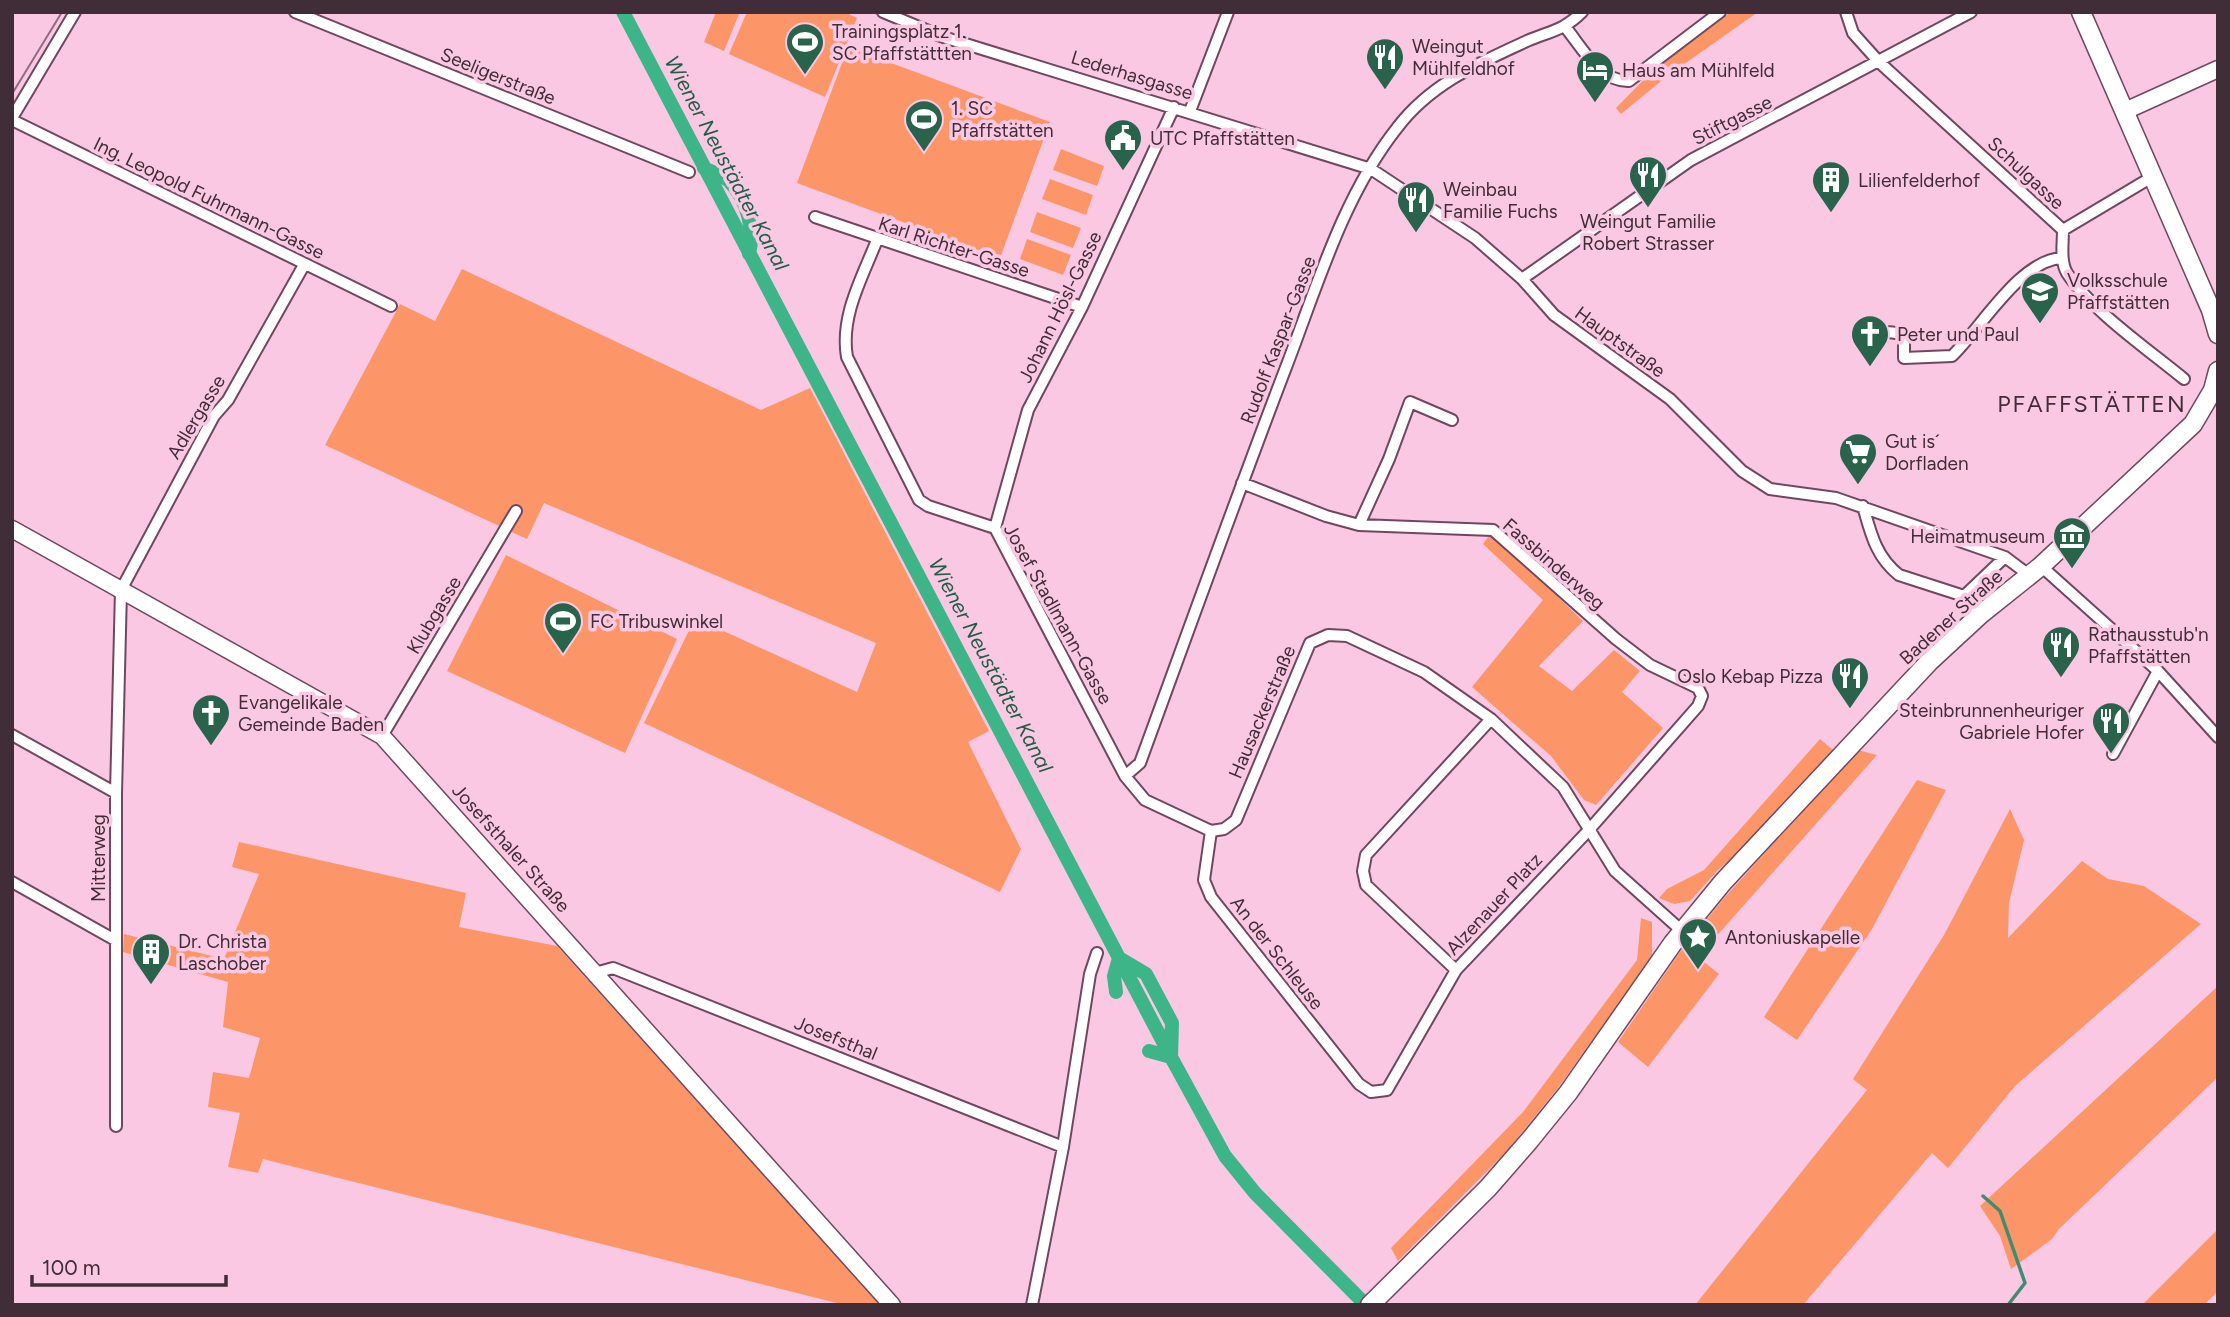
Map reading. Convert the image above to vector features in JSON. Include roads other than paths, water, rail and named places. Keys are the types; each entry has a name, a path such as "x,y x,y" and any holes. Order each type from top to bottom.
{"main road":[{"path":"2081,12 2211,310 2218,334"},
{"name":"Badener Straße","path":"1374,1300 1488,1188 1529,1141 1568,1093 1682,931 1723,882 1928,662 2035,570 2193,424 2213,390 2218,371"}],"street":[{"path":"12,119 75,12"},
{"name":"Seeligerstraße","path":"295,12 689,172"},
{"name":"Lederhasgasse","path":"883,12 943,37 1371,169"},
{"path":"1190,111 1228,12"},
{"name":"Rudolf Kaspar-Gasse","path":"1125,776 1140,763 1242,482 1324,267 1354,198 1371,169 1396,128 1422,101 1455,76 1525,42 1566,28 1582,12"},
{"path":"1566,28 1604,75 1614,82 1629,81 1720,12"},
{"name":"Schulgasse","path":"1846,12 1853,33 1879,62 2063,230 2062,258"},
{"name":"Stiftgasse","path":"1522,279 1691,160 1971,12"},
{"path":"2125,111 2218,69"},
{"name":"Johann Hösl-Gasse","path":"995,528 1028,410 1082,307 1174,107"},
{"name":"Ing. Leopold Fuhrmann-Gasse","path":"12,119 391,306"},
{"name":"Hauptstraße","path":"1371,169 1475,238 1522,279 1554,315 1670,399 1742,471 1770,489 1836,498 1863,506 2035,570 2158,671 2218,737"},
{"path":"2063,230 2152,177"},
{"name":"Karl Richter-Gasse","path":"815,217 1082,307"},
{"name":"Josef Stadlmann-Gasse","path":"877,240 846,319 844,339 847,357 919,500 928,506 995,528 1125,776"},
{"path":"1866,344 1880,333 1892,330 1904,336 1904,358 1952,356 2024,277 2047,259 2062,258 2067,272 2107,316 2184,379"},
{"name":"Adlergasse","path":"121,590 214,416 228,400 304,265"},
{"path":"1359,524 1389,460 1410,402 1452,420"},
{"name":"Fassbinderweg","path":"1242,482 1326,516 1359,524 1493,530 1616,639 1650,665 1698,688 1702,696"},
{"path":"1863,506 1877,553 1892,569 1899,575 1964,596 1981,614"},
{"name":"Klubgasse","path":"382,736 516,511"},
{"name":"Josefsthaler Straße","path":"12,529 382,736 892,1305"},
{"path":"1964,596 2005,557"},
{"name":"Mitterweg","path":"116,1126 116,793 121,590"},
{"name":"Hausackerstraße","path":"1211,831 1224,829 1236,820 1310,643 1328,635 1347,636 1424,672 1491,719 1563,787 1615,871 1682,931"},
{"path":"2113,754 2158,671"},
{"name":"Alzenauer Platz","path":"1359,1083 1371,1092 1387,1090 1456,970 1588,831 1698,706 1702,696"},
{"path":"1456,970 1366,885 1363,871 1366,855 1491,719"},
{"path":"12,735 116,793"},
{"path":"1125,776 1145,800 1211,831"},
{"name":"An der Schleuse","path":"1211,831 1204,880 1211,897 1359,1083"},
{"path":"12,882 116,940"},
{"path":"1032,1305 1063,1147 1090,974 1097,953"},
{"name":"Josefsthal","path":"595,973 612,968 1063,1147"}],"waterway":[{"name":"Wiener Neustädter Kanal","path":"623,12 1225,1156 1255,1193 1366,1305"},
{"path":"704,168 729,181 741,197 750,225 749,254"},
{"path":"1116,992 1114,976 1119,958 1146,974 1172,1023 1171,1057 1149,1051"},
{"path":"1983,1196 2000,1211 2025,1283 2008,1305"}],"tram line":[{"path":"12,94 62,12"}],"place":[{"name":"Trainingsplatz 1. SC Pfaffstättten","path":"805,76"},
{"name":"Weingut Mühlfeldhof","path":"1385,91"},
{"name":"Haus am Mühlfeld","path":"1595,104"},
{"name":"1. SC Pfaffstätten","path":"924,153"},
{"name":"UTC Pfaffstätten","path":"1123,172"},
{"name":"Weingut Familie Robert Strasser","path":"1648,209"},
{"name":"Lilienfelderhof","path":"1831,214"},
{"name":"Weinbau Familie Fuchs","path":"1416,234"},
{"name":"Volksschule Pfaffstätten","path":"2040,325"},
{"name":"Peter und Paul","path":"1870,368"},
{"name":"Gut is´ Dorfladen","path":"1858,486"},
{"name":"Heimatmuseum","path":"2072,570"},
{"name":"FC Tribuswinkel","path":"563,655"},
{"name":"Rathausstub'n Pfaffstätten","path":"2061,679"},
{"name":"Oslo Kebap Pizza","path":"1850,710"},
{"name":"Evangelikale Gemeinde Baden","path":"211,747"},
{"name":"Steinbrunnenheuriger Gabriele Hofer","path":"2111,755"},
{"name":"Antoniuskapelle","path":"1698,971"},
{"name":"Dr. Christa Laschober","path":"151,986"}],"district":[{"name":"PFAFFSTÄTTEN","path":"2092,404"}]}
